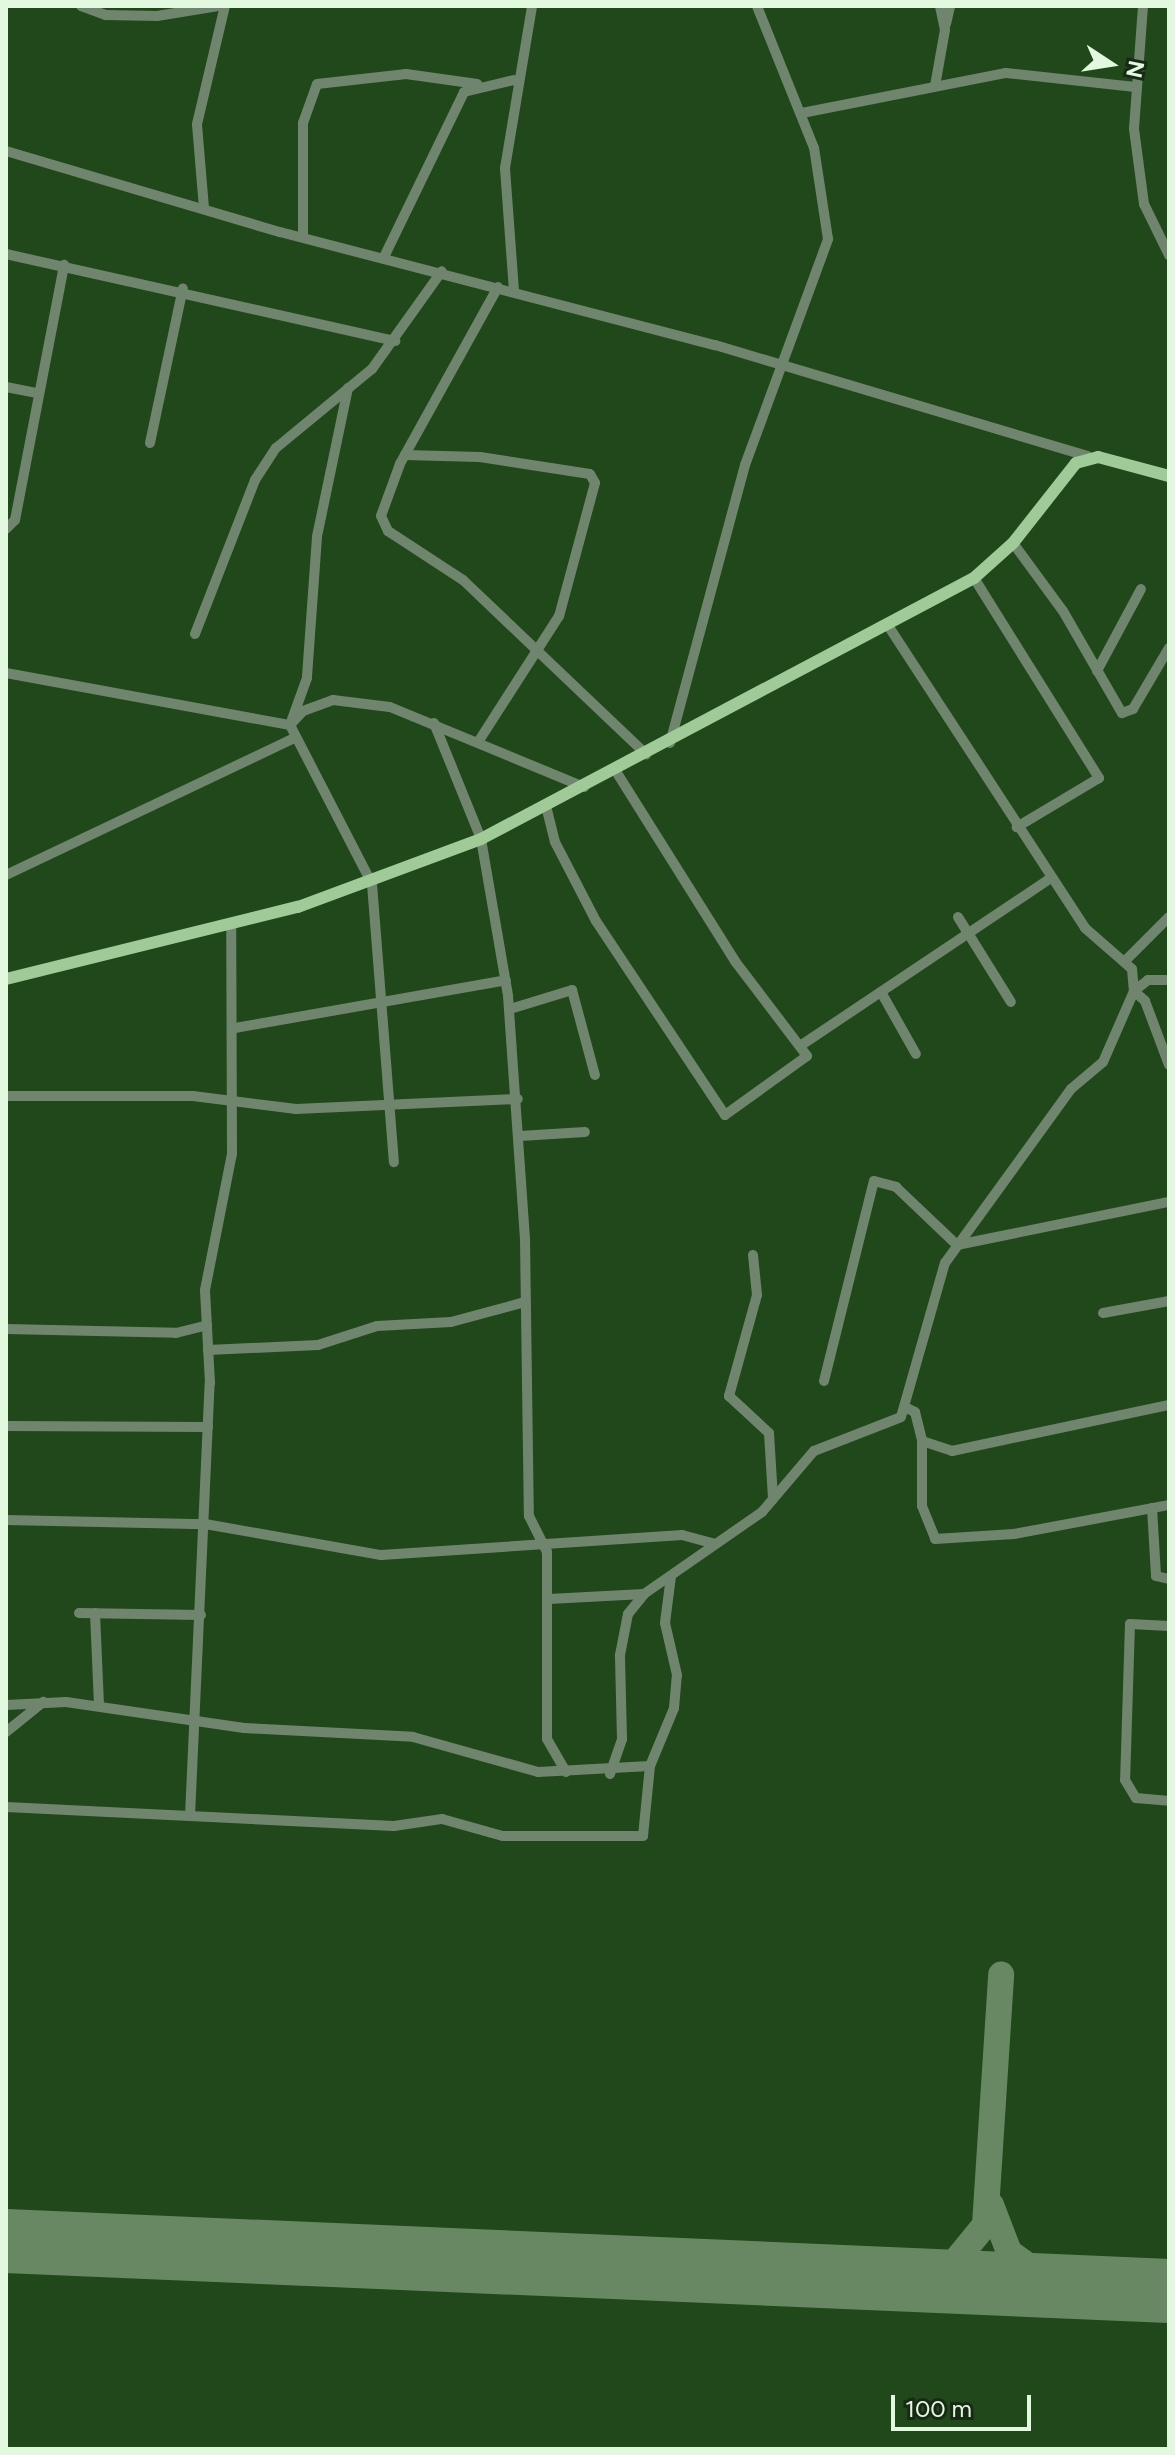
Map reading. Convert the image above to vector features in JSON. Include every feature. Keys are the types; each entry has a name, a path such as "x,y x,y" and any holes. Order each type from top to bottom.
{"main road":[{"path":"6,979 372,884 481,839 670,743 889,627 974,578 1013,543 1088,456 1169,476"}],"street":[{"path":"81,6 106,15 157,16 218,6"},
{"path":"204,208 197,124 225,6"},
{"path":"514,291 505,168 514,80 532,6"},
{"path":"670,743 745,465 786,365 828,239 802,113 757,6"},
{"path":"940,6 945,30"},
{"path":"935,86 950,6"},
{"path":"1143,6 1135,87 1144,204 1169,255"},
{"path":"802,113 1006,73 1135,87"},
{"path":"303,237 303,123 317,84 406,74 477,84 514,80"},
{"path":"385,255 408,200 432,169 452,112 477,84"},
{"path":"6,151 303,237 385,255 786,365 1088,456"},
{"path":"6,254 183,288 395,341"},
{"path":"6,529 15,520 64,265"},
{"path":"195,634 255,480 276,448 348,388 395,341 442,271"},
{"path":"498,287 405,455 383,502 388,531 463,580 646,754"},
{"path":"150,443 183,288"},
{"path":"6,387 37,393"},
{"path":"348,388 317,537 307,678 290,725 372,884 394,1162"},
{"path":"405,455 590,474 586,525 559,616 480,739"},
{"path":"1013,543 1127,714 1169,648"},
{"path":"974,578 1099,778 1017,827"},
{"path":"1097,671 1141,589"},
{"path":"889,627 1085,928 1125,961 1134,991 1145,1001 1169,1065"},
{"path":"6,673 290,725"},
{"path":"290,725 303,711 333,700 434,723 480,739 584,787"},
{"path":"434,723 481,839 510,1009 520,1136 529,1516 544,1544 549,1599 547,1739 566,1772"},
{"path":"6,875 296,737"},
{"path":"546,806 555,842 596,921 725,1115 804,1062 800,1046 735,961 615,770"},
{"path":"800,1046 971,936 1052,877"},
{"path":"958,917 1011,1002"},
{"path":"1125,961 1169,917"},
{"path":"190,1816 199,1720 208,1427 207,1266 225,1213 233,1099 235,1028 231,923"},
{"path":"235,1028 506,980"},
{"path":"610,1774 622,1739 624,1626 644,1594 773,1499 814,1451 896,1422 905,1407 936,1286 957,1245 1071,1089 1103,1062 1134,991 1148,980 1169,980"},
{"path":"510,1009 572,990 595,1075"},
{"path":"881,992 916,1054"},
{"path":"6,1096 233,1099 296,1109 518,1099"},
{"path":"520,1136 585,1132"},
{"path":"824,1381 874,1181 896,1187 957,1245"},
{"path":"957,1245 1169,1202"},
{"path":"753,1255 757,1295 729,1396 769,1433 773,1499"},
{"path":"1103,1313 1169,1301"},
{"path":"208,1350 318,1345 377,1326 451,1322 525,1302"},
{"path":"6,1329 176,1333 207,1325"},
{"path":"922,1441 952,1451 1169,1405"},
{"path":"905,1407 915,1412 922,1441 922,1506 935,1539 1014,1534 1169,1505"},
{"path":"6,1426 208,1427"},
{"path":"1152,1508 1156,1576 1169,1579"},
{"path":"6,1520 205,1524 381,1555 682,1535 715,1544"},
{"path":"6,1807 394,1826 442,1819 503,1836 636,1837 646,1828 650,1766 674,1708 677,1675 665,1623 672,1575"},
{"path":"549,1599 644,1594"},
{"path":"79,1613 201,1615"},
{"path":"95,1613 99,1706"},
{"path":"1169,1626 1130,1624 1125,1780 1136,1798 1169,1801"},
{"path":"6,1705 43,1702 99,1706 199,1720 413,1737 507,1767 610,1774 650,1766"},
{"path":"6,1732 43,1702"}],"taxiway":[{"path":"904,2281 953,2264 985,2225 1001,1975"},
{"path":"991,2205 1009,2252 1055,2285"},
{"path":"1162,2291 1169,2288"}],"runway":[{"path":"6,2241 1169,2291"}]}
